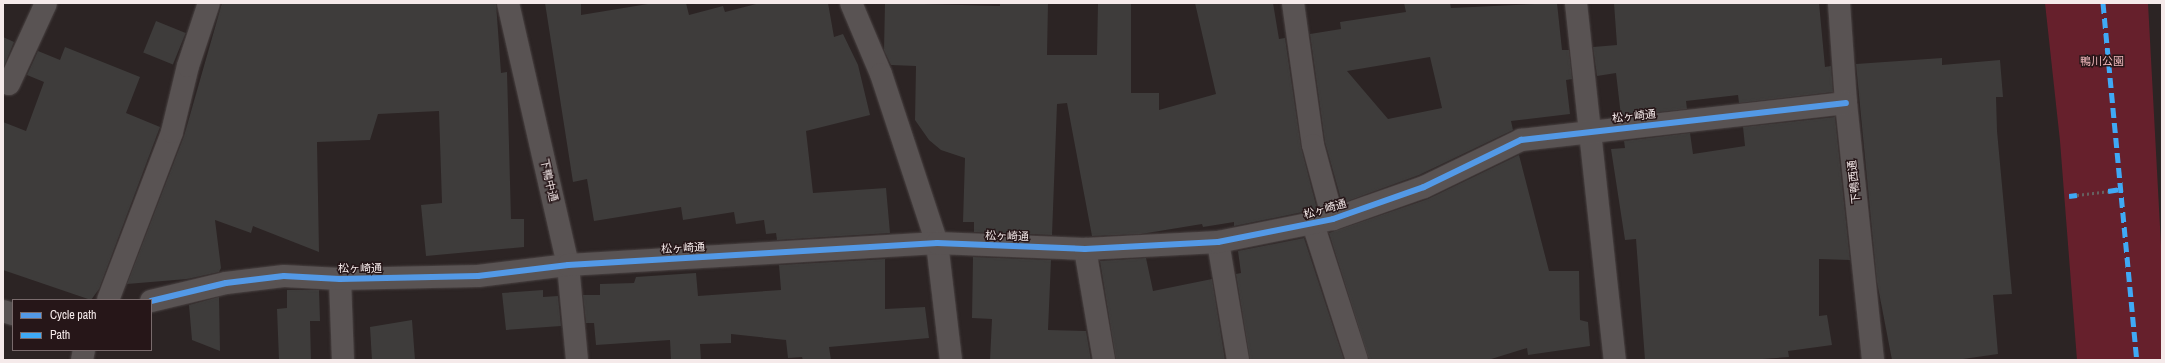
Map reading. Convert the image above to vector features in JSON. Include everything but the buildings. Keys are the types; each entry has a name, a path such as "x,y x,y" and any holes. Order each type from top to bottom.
{"street":[{"path":"3,82 9,84 46,3"},
{"path":"108,299 172,132 188,66 209,3"},
{"name":"下鴨中通","path":"508,3 568,265 577,360"},
{"path":"851,3 881,74 937,243 951,360"},
{"path":"1292,3 1323,222 1357,360"},
{"path":"1576,3 1615,360"},
{"name":"下鴨西通","path":"1839,3 1846,103 1873,360"},
{"name":"松ヶ崎通","path":"152,301 226,283 284,276 340,279 478,276 568,265 937,243 1085,249 1218,242 1323,222 1424,186 1521,140 1589,131 1846,103"},
{"path":"1218,242 1238,360"},
{"path":"1085,249 1104,360"},
{"path":"340,279 343,360"}],"path":[{"path":"2077,195 2108,191"}],"green space":[{"name":"鴨川公園","path":"2045,3 2148,3 2162,264 2162,360 2077,360 2060,141"}],"marked path":[{"path":"2103,3 2137,360"},
{"path":"2108,191 2121,189"},
{"path":"2069,196 2077,195"}],"cycle path":[{"path":"152,301 226,283 284,276 340,279 478,276 568,265 937,243 1085,249 1218,242 1333,219 1424,187 1521,140 1846,103"}]}
